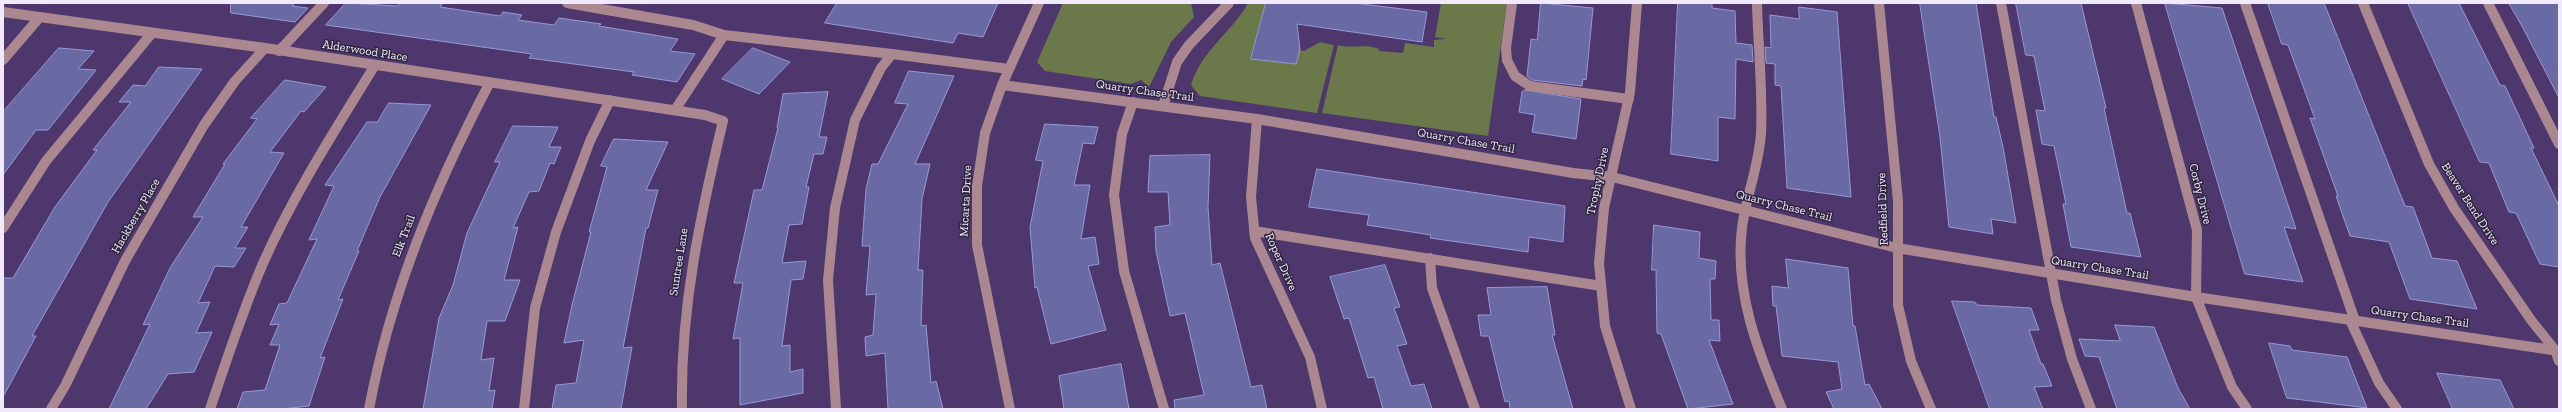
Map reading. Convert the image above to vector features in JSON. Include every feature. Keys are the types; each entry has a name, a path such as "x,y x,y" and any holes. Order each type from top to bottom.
{"street":[{"path":"278,50 324,3"},
{"path":"567,3 693,25 724,35 1009,69"},
{"name":"Micarta Drive","path":"1010,409 976,244 977,186 985,133 1002,85 1039,3"},
{"path":"1163,106 1177,62 1189,45 1229,3"},
{"path":"1512,3 1506,48 1507,60 1515,76 1530,86 1629,99"},
{"name":"Trophy Drive","path":"1632,409 1605,326 1599,263 1604,208 1629,99 1637,3"},
{"path":"1757,3 1761,134 1755,174 1745,210 1742,230 1742,272 1747,312 1756,348 1782,409"},
{"name":"Redfield Drive","path":"1879,3 1898,201 1898,305 1910,361 1931,409"},
{"path":"2001,3 2050,273 2072,359 2091,409"},
{"name":"Corby Drive","path":"2136,3 2197,230 2196,297 2207,320 2232,387 2247,409"},
{"path":"2245,3 2352,320 2379,383 2397,409"},
{"name":"Beaver Bend Drive","path":"2363,3 2429,164 2454,208 2531,320 2557,351 2559,361"},
{"path":"2488,3 2559,144"},
{"name":"Alderwood Place","path":"3,12 265,48 705,114 723,121"},
{"path":"3,60 39,18"},
{"path":"3,228 46,160 152,33"},
{"path":"675,110 724,35"},
{"name":"Hackberry Place","path":"51,409 65,386 126,261 204,125 235,81 265,48"},
{"path":"836,409 828,280 835,208 855,120 882,68 892,54"},
{"path":"210,409 241,316 265,259 300,190 375,65"},
{"name":"Elk Trail","path":"369,409 376,364 407,264 432,198 490,82"},
{"name":"Quarry Chase Trail","path":"1002,85 1257,119 1573,173 1612,177 1897,248 2196,297 2557,351"},
{"path":"524,409 535,308 556,232 590,141 610,100"},
{"path":"1133,102 1122,134 1114,195 1124,271 1164,409"},
{"name":"Roper Drive","path":"1257,119 1251,197 1255,238 1310,357 1322,409"},
{"name":"Suntree Lane","path":"682,409 680,372 687,289 701,212 723,121"},
{"path":"1254,231 1601,286"},
{"path":"1430,258 1432,288 1475,409"}],"green space":[{"path":"1063,3 1191,3 1194,17 1171,42 1149,87 1141,80 1131,84 1045,71 1037,62"},
{"path":"1248,3 1266,3 1251,59 1296,64 1299,50 1304,51 1320,42 1334,45 1317,113 1200,96 1191,85 1202,61 1241,14"},
{"path":"1441,3 1507,3 1488,136 1322,113 1338,45 1369,46 1379,49 1379,51 1403,53 1405,43 1434,47 1434,40 1446,39 1435,37"}],"building":[{"path":"231,3 295,3 292,6 308,8 295,22 231,13"},
{"path":"346,3 397,6 400,3 443,3 440,7 500,16 503,12 522,15 518,20 554,25 559,18 601,24 599,26 678,39 670,51 695,54 677,82 632,75 634,72 529,58 532,54 326,25"},
{"path":"837,3 998,3 983,37 958,33 953,43 825,23"},
{"path":"1266,3 1354,3 1427,12 1422,42 1297,24 1300,50 1296,64 1251,59"},
{"path":"1541,3 1593,8 1586,80 1583,79 1582,86 1532,80 1527,76 1531,39 1537,40"},
{"path":"1678,3 1712,3 1712,8 1735,11 1736,43 1752,45 1753,62 1736,59 1735,119 1718,117 1718,161 1671,154"},
{"path":"1920,3 1976,3 1994,117 1996,117 2003,147 2016,223 1991,219 1993,234 1949,227 1940,137"},
{"path":"2016,3 2081,3 2106,108 2104,108 2127,213 2130,213 2141,257 2071,247 2063,204 2066,204 2054,146 2042,144 2036,110 2045,111 2034,56 2026,55"},
{"path":"2165,3 2222,8 2296,229 2284,227 2303,282 2245,274"},
{"path":"2268,3 2324,3 2405,206 2413,207 2432,258 2457,261 2477,309 2410,299 2389,242 2350,236 2336,196 2338,196 2310,118 2315,119 2288,45 2282,44"},
{"path":"2408,3 2459,3 2500,85 2505,86 2534,148 2531,148 2559,206 2559,267 2540,264 2516,213 2509,212 2489,163 2480,162"},
{"path":"2509,3 2559,3 2559,98 2523,28"},
{"path":"1799,7 1837,12 1851,197 1787,188 1781,86 1775,85 1775,64 1766,63 1765,47 1771,48 1770,15 1799,19"},
{"path":"59,48 94,51 78,69 96,70 48,130 36,130 3,175 3,112"},
{"path":"753,48 790,62 759,94 722,79"},
{"path":"159,67 202,69 108,202 32,336 36,336 3,397 3,278 13,278 55,207 97,150 93,150 131,102 119,102 133,85 145,86"},
{"path":"909,71 954,76 915,164 930,164 922,199 918,270 923,270 921,326 926,325 931,383 936,381 943,409 888,409 885,353 866,356 865,337 873,335 876,294 866,295 870,246 862,246 866,189 872,164 878,164 908,104 895,103"},
{"path":"285,80 326,87 304,112 301,111 270,152 284,153 241,227 248,227 235,248 246,248 234,267 215,266 198,303 210,302 196,333 212,332 194,372 168,374 146,409 109,409 150,324 143,325 170,268 203,217 193,217 225,164 223,164 257,119 251,118"},
{"path":"1525,90 1581,99 1576,139 1532,132 1535,115 1519,112 1522,92"},
{"path":"828,92 819,137 827,137 823,154 814,154 806,187 809,187 802,224 789,225 782,263 806,261 803,279 791,280 782,346 790,345 790,372 803,369 803,393 740,405 740,338 733,339 743,283 734,283 754,190 762,190 778,128 783,94"},
{"path":"389,103 431,105 380,197 357,251 359,251 338,300 343,299 320,358 325,357 309,406 282,409 237,409 243,392 265,390 280,345 270,345 279,324 270,325 279,304 287,303 317,239 309,240 334,186 325,185 367,122 377,122"},
{"path":"1045,124 1098,127 1094,144 1083,143 1074,185 1090,185 1081,239 1095,237 1099,264 1088,266 1106,330 1051,344 1037,287 1035,288 1030,227 1043,161 1036,160"},
{"path":"513,126 558,127 549,147 561,147 554,164 550,163 539,191 529,192 513,228 518,227 504,280 520,280 505,321 487,321 481,360 494,358 489,391 495,390 492,409 423,409 439,318 453,285 467,233 500,162 495,162"},
{"path":"614,139 668,142 646,190 658,190 648,228 646,228 623,348 632,347 621,409 552,409 556,385 576,383 584,340 564,343 572,305 591,232 589,232 607,167 601,166"},
{"path":"1210,155 1208,207 1212,265 1220,263 1251,387 1262,385 1267,409 1175,409 1174,400 1204,395 1185,313 1170,316 1156,251 1155,227 1170,225 1168,192 1148,192 1150,156"},
{"path":"1317,169 1565,206 1563,242 1529,237 1528,252 1430,238 1431,235 1367,225 1369,215 1309,207"},
{"path":"1654,225 1700,232 1699,258 1716,261 1715,279 1710,279 1711,320 1719,320 1720,341 1709,340 1733,404 1688,409 1661,334 1657,333 1656,270 1652,270"},
{"path":"1786,259 1848,268 1853,326 1855,326 1865,385 1869,384 1882,409 1834,409 1826,392 1842,389 1838,362 1782,356 1776,306 1773,306 1772,286 1788,288"},
{"path":"1385,265 1400,307 1394,308 1407,344 1397,346 1411,386 1424,384 1432,409 1383,409 1374,377 1368,378 1349,318 1344,319 1330,277"},
{"path":"1547,287 1555,335 1552,335 1573,409 1510,409 1509,401 1505,402 1489,336 1481,336 1478,315 1491,315 1487,288"},
{"path":"1952,301 1975,302 1977,305 2031,308 2039,330 2029,330 2041,364 2043,364 2052,386 2034,387 2043,409 1990,409"},
{"path":"2115,325 2154,327 2178,388 2190,409 2117,409 2099,357 2085,356 2079,339 2120,341"},
{"path":"2269,343 2290,346 2292,350 2347,357 2367,408 2287,398"},
{"path":"1121,364 1129,409 1064,409 1059,376"},
{"path":"2437,373 2500,380 2514,409 2453,409"}]}
